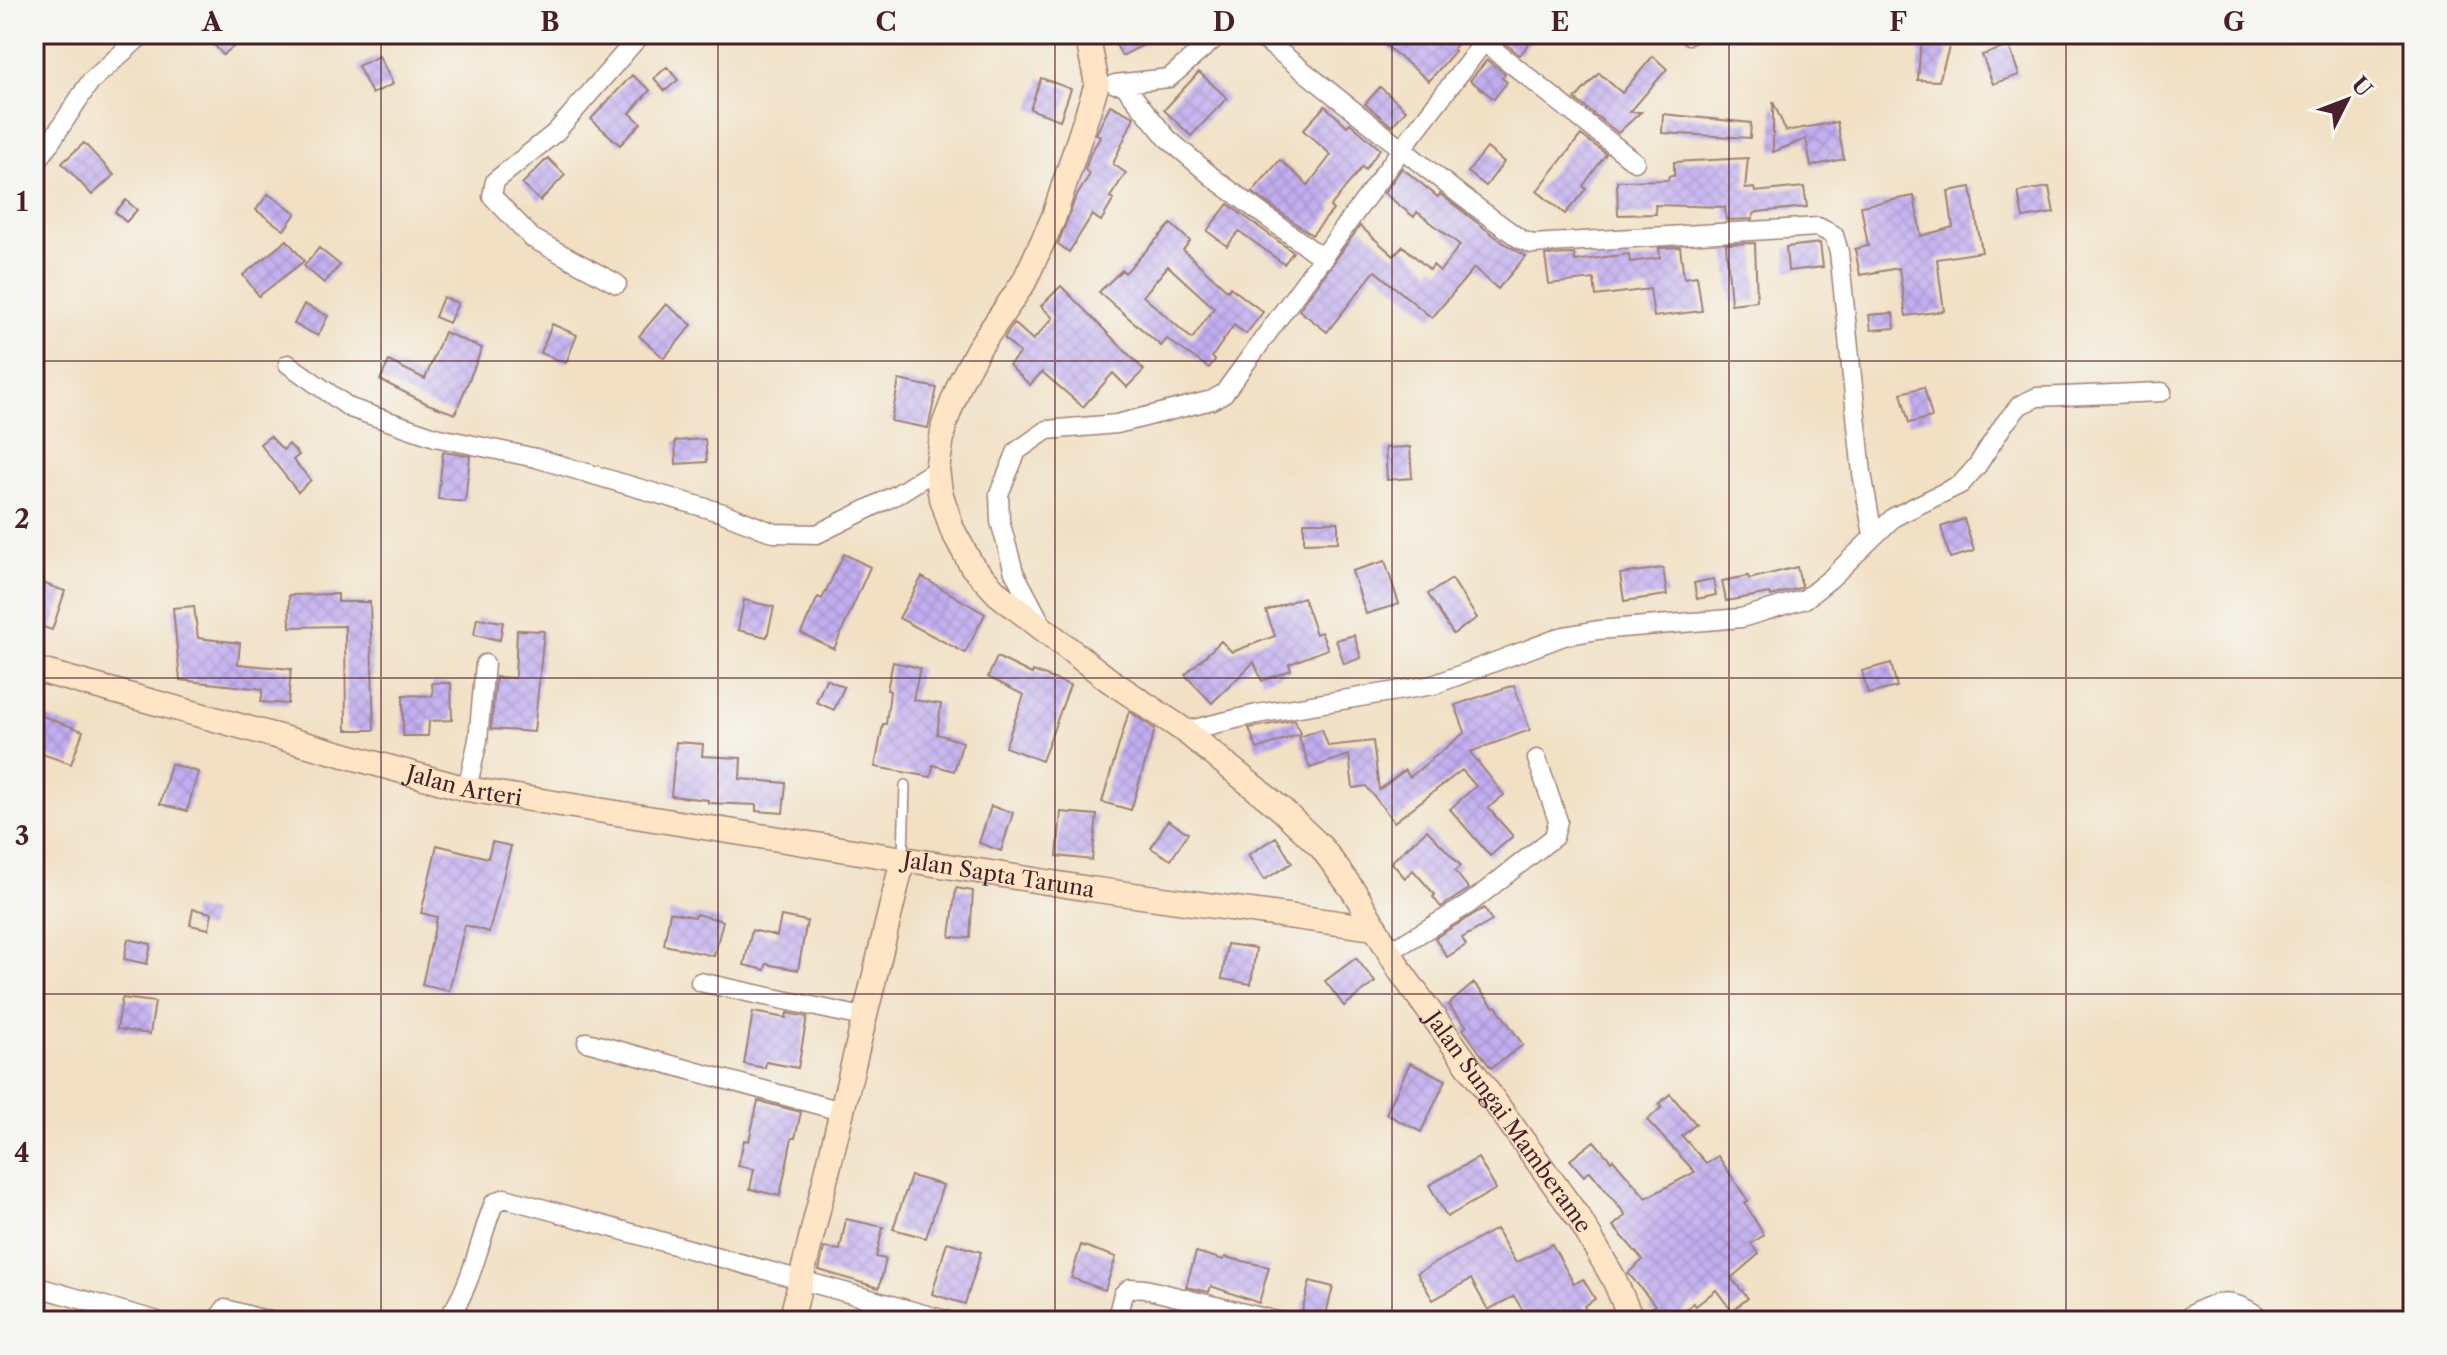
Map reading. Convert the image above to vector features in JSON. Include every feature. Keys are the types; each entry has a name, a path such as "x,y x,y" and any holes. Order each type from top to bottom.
{"street":[{"path":"34,167 90,82 143,34"},
{"path":"617,284 532,238 492,196 492,188 495,181 556,132 641,34"},
{"path":"288,364 350,408 435,437 536,458 708,508 774,533 817,534 896,495 937,469 944,425 960,383 978,349 1024,282 1053,219 1097,84 1087,34"},
{"path":"1097,84 1169,78 1220,34"},
{"path":"1257,34 1464,198 1520,239 1532,244 1818,227 1834,235 1839,252 1862,473 1873,535"},
{"path":"1044,629 1014,572 1000,521 999,494 1017,451 1047,430 1117,424 1212,400 1224,393 1403,147 1487,38 1635,162"},
{"path":"1123,84 1167,138 1216,180 1324,259"},
{"path":"1185,731 1257,714 1433,685 1564,636 1611,628 1741,618 1805,599 1904,510 1961,484 2020,405 2037,397 2162,392"},
{"name":"Jalan Sungai Mamberame","path":"937,469 940,492 952,529 972,566 998,594 1109,680 1185,731 1281,809 1322,848 1355,893 1389,952 1580,1220 1614,1279 1632,1321"},
{"path":"467,789 478,740 485,664"},
{"name":"Jalan Arteri","path":"34,669 467,789 903,859"},
{"path":"1389,952 1469,904 1554,837 1558,821 1537,759"},
{"name":"Jalan Sapta Taruna","path":"791,1321 903,859 1374,928"},
{"path":"700,982 863,1017"},
{"path":"587,1042 841,1111"},
{"path":"445,1321 462,1294 494,1203 505,1198 949,1321"},
{"path":"34,1286 158,1321"},
{"path":"1116,1321 1123,1294 1130,1288 1277,1321"},
{"path":"2183,1321 2197,1309 2222,1302 2250,1310 2264,1321"},
{"path":"216,1321 225,1309 269,1321"}],"lane":[{"path":"903,859 905,785"}],"building":[{"path":"205,34 249,34 223,55"},
{"path":"1110,34 1164,34 1122,56"},
{"path":"1372,34 1464,34 1455,51 1429,81"},
{"path":"1507,34 1536,34 1520,55 1502,41"},
{"path":"1925,34 1953,34 1939,81 1918,80"},
{"path":"2009,46 2019,75 1993,84 1982,55"},
{"path":"379,56 393,84 372,94 358,66"},
{"path":"1653,56 1667,69 1630,112 1641,112 1618,133 1575,99 1599,73 1622,93"},
{"path":"1487,60 1505,74 1502,78 1507,82 1494,99 1470,80"},
{"path":"667,67 678,80 665,91 654,78"},
{"path":"1199,72 1227,98 1191,136 1164,110"},
{"path":"632,75 650,90 630,113 641,123 620,145 591,119"},
{"path":"1041,78 1071,89 1060,120 1030,109"},
{"path":"1380,87 1406,110 1392,126 1365,104"},
{"path":"1773,102 1786,131 1837,122 1844,159 1811,166 1806,139 1773,152"},
{"path":"1110,105 1134,117 1113,164 1126,173 1110,197 1114,199 1101,221 1092,215 1069,252 1058,244 1075,199 1090,174 1085,170 1101,136 1096,134"},
{"path":"1325,106 1380,149 1330,207 1333,210 1312,235 1252,192 1280,160 1308,185 1331,155 1303,130"},
{"path":"1663,114 1751,123 1750,138 1662,133"},
{"path":"1581,135 1606,154 1583,186 1586,189 1565,214 1537,191"},
{"path":"84,143 114,175 92,195 62,163"},
{"path":"1487,148 1504,162 1486,186 1468,172"},
{"path":"548,158 565,175 540,201 522,184"},
{"path":"1748,158 1745,189 1754,188 1755,192 1804,187 1807,207 1758,212 1753,214 1753,219 1726,220 1725,207 1655,205 1656,214 1618,215 1617,181 1668,180 1669,176 1674,176 1674,162"},
{"path":"1402,168 1438,197 1440,194 1505,244 1526,256 1498,289 1474,268 1432,318 1375,271 1327,332 1299,310 1360,226 1394,256 1403,246 1430,270 1433,265 1440,271 1460,245 1417,212 1414,217 1384,193"},
{"path":"1971,187 1982,252 1937,259 1944,311 1906,316 1899,268 1860,275 1855,249 1868,246 1861,206 1914,196 1921,236 1953,227 1948,191"},
{"path":"2049,187 2054,213 2023,218 2018,192"},
{"path":"268,194 296,213 284,230 256,210"},
{"path":"126,200 137,210 126,222 115,212"},
{"path":"1228,204 1293,252 1284,264 1239,231 1227,246 1207,231"},
{"path":"1171,224 1190,241 1183,250 1228,291 1230,287 1263,312 1246,334 1234,325 1212,357 1215,360 1209,368 1167,339 1161,346 1099,292 1122,270 1125,273","holes":["1168,266 1214,308 1192,339 1143,296"]},
{"path":"287,240 304,261 259,296 243,275"},
{"path":"1755,243 1757,301 1731,304 1726,244"},
{"path":"1820,243 1823,267 1788,271 1786,247"},
{"path":"1680,247 1684,278 1697,276 1702,311 1654,317 1650,289 1596,296 1594,279 1549,284 1545,255 1574,254 1575,261 1629,254 1630,262 1660,258 1659,248"},
{"path":"319,248 340,265 324,283 304,266"},
{"path":"1061,286 1144,370 1127,387 1113,373 1083,407 1042,372 1030,385 1009,365 1020,353 1004,338 1014,323 1033,340 1053,318 1041,306"},
{"path":"443,297 458,303 449,323 435,317"},
{"path":"304,304 328,316 318,336 294,324"},
{"path":"666,304 692,325 664,358 639,336"},
{"path":"1893,313 1895,328 1871,330 1869,315"},
{"path":"552,324 577,335 566,363 541,353"},
{"path":"444,332 482,348 455,414 380,380 389,361 425,379"},
{"path":"899,380 937,388 928,428 891,421"},
{"path":"1924,387 1932,417 1909,423 1901,393"},
{"path":"270,436 283,450 289,444 299,455 293,460 311,480 298,492 260,444"},
{"path":"705,439 707,462 676,464 675,441"},
{"path":"1410,447 1412,478 1387,480 1385,448"},
{"path":"443,452 470,456 465,502 438,499"},
{"path":"1964,519 1974,551 1950,558 1941,527"},
{"path":"1304,522 1338,522 1338,542 1304,543"},
{"path":"844,554 870,567 834,649 801,633"},
{"path":"1385,561 1399,604 1366,614 1352,571"},
{"path":"1797,567 1802,586 1799,588 1771,596 1770,593 1726,601 1722,581 1748,576 1749,579"},
{"path":"1663,568 1667,595 1624,601 1620,574"},
{"path":"922,577 985,614 965,653 899,618"},
{"path":"1452,579 1477,618 1453,634 1428,594"},
{"path":"1713,579 1716,595 1697,599 1694,583"},
{"path":"34,580 65,591 52,630 34,624"},
{"path":"338,594 338,602 370,602 374,730 346,730 345,626 290,627 289,595"},
{"path":"1303,597 1316,634 1321,632 1328,649 1289,664 1291,670 1262,681 1254,662 1212,703 1185,675 1221,641 1232,652 1275,636 1266,611"},
{"path":"744,600 774,607 767,637 738,630"},
{"path":"194,606 198,638 240,643 238,664 291,669 288,704 261,702 263,689 180,680 173,608"},
{"path":"477,618 503,622 500,640 474,635"},
{"path":"517,630 544,631 534,732 491,729 496,677 515,678"},
{"path":"1354,635 1361,658 1344,664 1336,640"},
{"path":"997,657 1032,674 1033,671 1070,685 1042,761 1005,747 1024,695 988,677"},
{"path":"893,662 920,668 913,700 941,704 937,734 963,742 954,771 933,765 931,777 875,767 883,724 886,724 890,691 887,690"},
{"path":"1891,663 1897,687 1868,694 1862,671"},
{"path":"826,679 844,687 834,710 816,702"},
{"path":"432,683 451,683 452,720 429,721 428,736 403,736 403,695 433,696"},
{"path":"1514,685 1530,730 1470,752 1504,795 1488,808 1513,836 1490,856 1450,809 1476,786 1462,770 1394,822 1366,786 1353,788 1349,755 1310,768 1299,737 1322,729 1328,746 1373,741 1379,790 1405,770 1410,777 1465,732 1455,705"},
{"path":"1129,711 1155,729 1131,810 1102,802"},
{"path":"34,713 83,731 71,764 34,751"},
{"path":"1295,720 1300,734 1257,749 1249,728"},
{"path":"676,742 703,744 702,756 741,758 740,779 786,783 783,813 756,811 756,805 708,803 708,800 671,796"},
{"path":"171,764 198,772 187,811 160,804"},
{"path":"991,806 1013,813 1001,851 979,843"},
{"path":"1061,812 1097,815 1092,860 1057,856"},
{"path":"1168,820 1188,833 1171,860 1151,848"},
{"path":"1427,830 1461,866 1455,871 1469,889 1441,907 1433,897 1435,895 1413,870 1405,878 1391,862"},
{"path":"1276,837 1292,863 1264,880 1248,855"},
{"path":"492,842 511,846 489,932 465,925 449,991 422,985 437,917 421,913 437,845 488,858"},
{"path":"956,888 973,891 970,938 950,937"},
{"path":"1484,908 1492,921 1462,938 1466,945 1447,957 1435,938"},
{"path":"193,909 212,913 209,929 190,925"},
{"path":"670,912 723,921 714,956 664,945"},
{"path":"781,916 807,921 798,970 766,964 765,970 744,965 752,930 777,936"},
{"path":"128,939 151,944 147,964 124,959"},
{"path":"1227,944 1256,948 1251,984 1222,979"},
{"path":"1356,958 1375,982 1344,1006 1325,981"},
{"path":"1474,983 1496,1006 1523,1045 1491,1068 1463,1029 1467,1026 1448,1005"},
{"path":"122,998 155,1002 150,1034 117,1029"},
{"path":"753,1012 786,1018 787,1013 807,1017 798,1068 766,1062 765,1068 744,1064"},
{"path":"1410,1063 1446,1080 1421,1132 1386,1114"},
{"path":"1670,1094 1696,1124 1682,1136 1706,1163 1718,1156 1748,1201 1745,1203 1764,1235 1751,1244 1759,1254 1731,1278 1748,1298 1732,1311 1716,1290 1696,1306 1693,1303 1674,1321 1660,1321 1650,1310 1655,1305 1628,1273 1643,1260 1613,1226 1626,1215 1590,1171 1584,1176 1570,1160 1594,1141 1646,1198 1695,1172 1647,1120 1662,1107 1659,1104"},
{"path":"758,1101 801,1112 795,1138 792,1138 780,1196 750,1189 754,1169 738,1166 744,1140 749,1141"},
{"path":"1478,1158 1496,1189 1447,1217 1429,1185"},
{"path":"911,1176 943,1185 926,1238 893,1229"},
{"path":"846,1219 883,1227 876,1257 886,1259 879,1288 819,1270 824,1248 840,1250"},
{"path":"1496,1229 1516,1263 1552,1244 1574,1284 1583,1279 1595,1299 1584,1306 1591,1321 1529,1321 1514,1296 1488,1310 1471,1279 1433,1300 1417,1273"},
{"path":"947,1242 981,1252 965,1304 932,1294"},
{"path":"1081,1245 1116,1257 1105,1290 1071,1278"},
{"path":"1196,1252 1269,1267 1259,1303 1211,1286 1209,1292 1186,1287"},
{"path":"1310,1281 1333,1287 1324,1321 1301,1315"},
{"path":"864,1310 904,1321 861,1321"}]}
